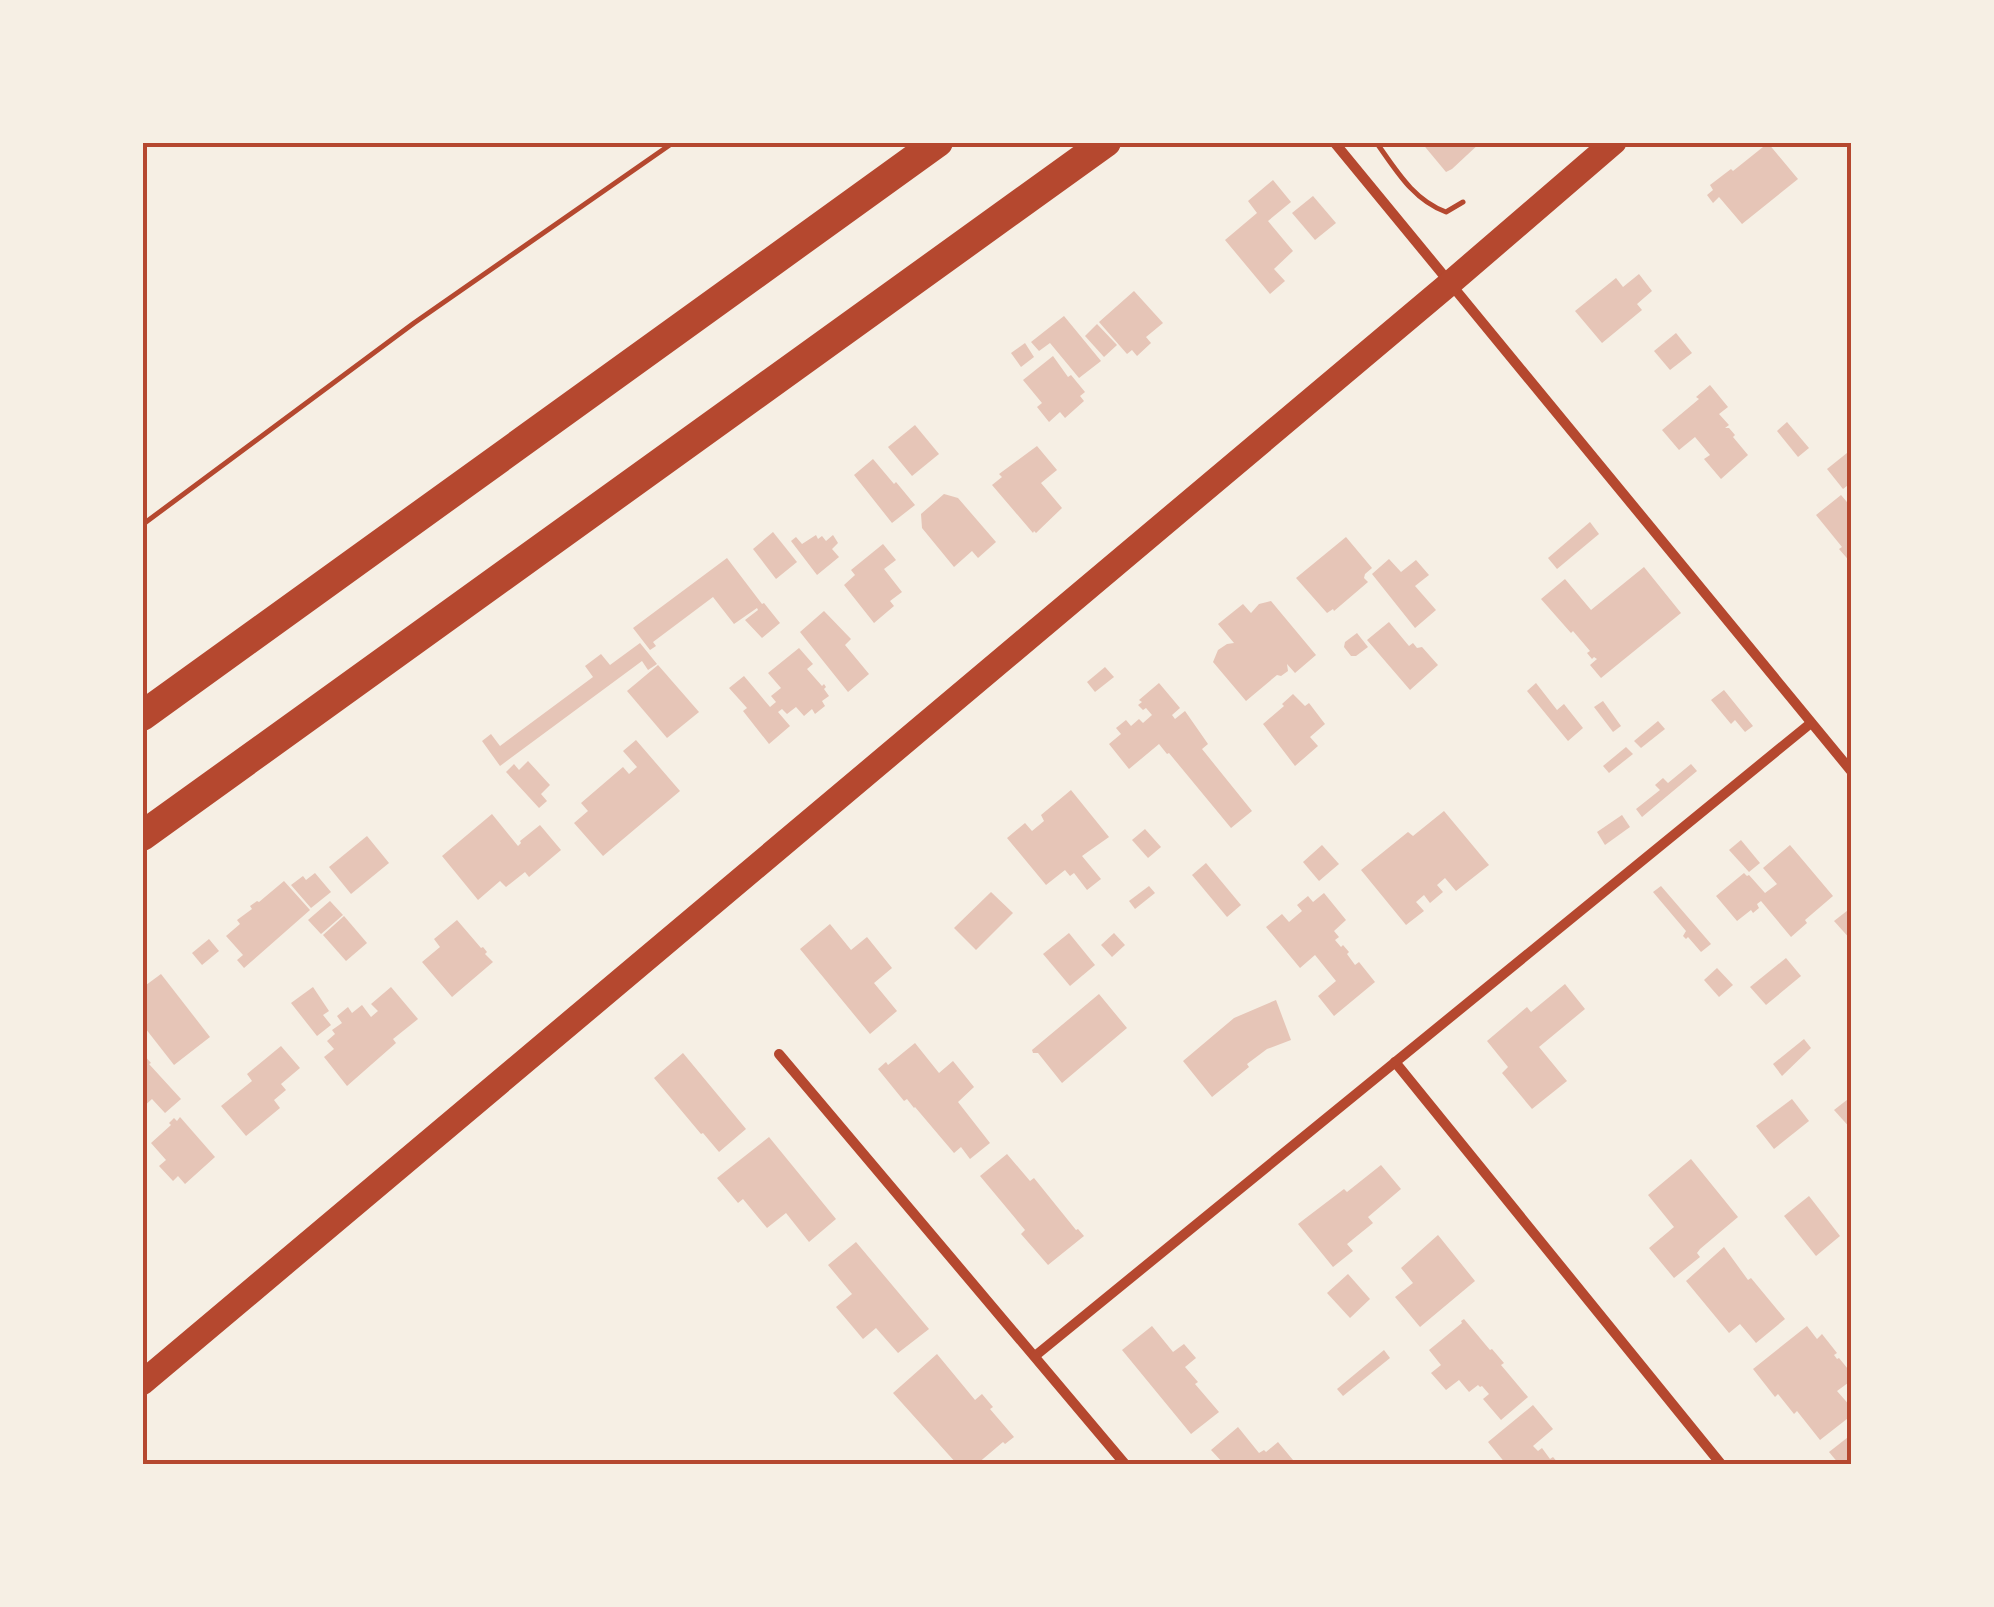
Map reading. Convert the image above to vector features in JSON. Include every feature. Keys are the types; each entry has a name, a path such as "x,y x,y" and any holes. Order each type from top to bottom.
{"highway":[{"path":"142,716 938,142"},
{"path":"142,836 1106,142"}],"main road":[{"path":"142,1383 1614,142"}],"street":[{"path":"1334,142 1852,772"},
{"path":"1034,1356 1811,723"},
{"path":"778,1054 1126,1464"},
{"path":"1395,1062 1721,1464"}],"path":[{"path":"142,526 414,323 674,142"},
{"path":"1376,142 1418,197 1432,207 1446,212 1463,202"}],"building":[{"path":"1421,142 1481,142 1446,172"},
{"path":"1768,143 1798,179 1742,224 1719,197 1713,203 1707,195 1713,190 1710,185"},
{"path":"1273,180 1291,202 1268,221 1293,251 1274,269 1285,281 1270,294 1225,240 1257,213 1248,201"},
{"path":"1313,196 1336,223 1315,240 1292,213"},
{"path":"1639,274 1652,291 1637,304 1642,310 1602,343 1575,311 1616,278 1623,287"},
{"path":"1134,291 1163,323 1146,337 1151,343 1137,356 1132,350 1127,354 1099,322"},
{"path":"1064,316 1101,361 1079,378 1050,343 1039,351 1031,342"},
{"path":"1097,324 1117,345 1104,357 1085,336"},
{"path":"1676,333 1692,353 1670,370 1654,351"},
{"path":"1025,343 1034,357 1021,367 1011,353"},
{"path":"1053,356 1085,392 1080,396 1084,401 1065,418 1060,412 1049,422 1037,407 1042,403 1023,380"},
{"path":"1710,385 1728,407 1719,414 1729,425 1725,428 1735,435 1748,455 1721,479 1704,459 1710,455 1695,437 1679,450 1662,430"},
{"path":"1787,422 1809,448 1798,457 1777,431"},
{"path":"915,425 939,454 912,476 888,447"},
{"path":"1037,446 1057,470 1041,483 1062,508 1033,533 992,485 1002,477 999,474"},
{"path":"1852,449 1852,482 1843,489 1827,469"},
{"path":"873,459 915,505 892,523 854,475"},
{"path":"944,494 958,498 996,542 978,558 972,551 954,567 922,528 921,514"},
{"path":"1841,495 1852,508 1852,564 1816,515"},
{"path":"1590,522 1599,534 1557,569 1548,558"},
{"path":"773,532 797,562 776,579 753,549"},
{"path":"816,535 826,541 833,535 838,543 832,549 839,557 817,575 791,541 796,537 802,544"},
{"path":"1346,537 1372,568 1365,574 1368,582 1327,613 1296,578"},
{"path":"883,544 896,560 884,569 902,592 890,601 894,606 874,623 844,585 855,575 851,570"},
{"path":"727,558 780,623 762,638 745,620 757,608 734,624 713,597 653,642 656,646 650,650 633,628"},
{"path":"1389,559 1401,572 1416,560 1429,575 1415,586 1436,610 1415,628 1372,574"},
{"path":"1644,567 1681,613 1601,678 1590,665 1597,659 1592,659 1573,631 1541,599 1565,579 1591,610"},
{"path":"1271,601 1316,655 1295,673 1287,664 1288,671 1277,675 1246,701 1213,662 1218,650 1234,643 1218,624 1243,604 1251,613 1259,604"},
{"path":"824,611 851,639 845,645 869,674 848,692 800,632"},
{"path":"1389,622 1409,646 1413,643 1422,647 1438,665 1410,690 1367,640"},
{"path":"1357,633 1368,647 1351,656 1345,642"},
{"path":"640,643 657,664 648,670 642,661 500,766 482,741 491,734 500,746 593,677 585,666 601,654 610,665"},
{"path":"799,648 813,664 807,669 824,684 829,696 815,714 812,709 804,716 796,707 787,714 782,709 778,712 790,726 769,744 743,711 747,708 729,688 744,676 770,707 776,702 771,696 781,688 768,673"},
{"path":"658,665 699,712 667,738 627,691"},
{"path":"1105,667 1114,677 1095,692 1087,682"},
{"path":"1159,683 1180,708 1172,715 1175,719 1185,711 1208,744 1202,749 1252,811 1231,828 1159,744 1129,769 1109,744 1121,734 1116,728 1126,720 1131,726 1152,715 1138,705 1142,702 1139,700"},
{"path":"1536,683 1557,710 1564,704 1583,728 1568,741 1527,691"},
{"path":"1724,690 1753,726 1745,732 1735,720 1731,724 1711,700"},
{"path":"1293,694 1305,706 1309,703 1325,724 1310,737 1318,746 1295,766 1263,724"},
{"path":"1603,701 1621,726 1613,732 1594,707"},
{"path":"1658,721 1665,729 1641,748 1634,741"},
{"path":"636,740 680,791 603,856 574,823 588,811 581,803 623,767 629,774 637,767 623,751"},
{"path":"1626,747 1633,754 1609,773 1603,766"},
{"path":"528,761 550,785 541,794 547,801 539,808 506,772 514,764 519,770"},
{"path":"1691,764 1697,771 1642,817 1636,809 1660,790 1655,785 1663,778 1668,783"},
{"path":"1071,790 1109,837 1082,856 1101,879 1087,890 1074,873 1070,876 1065,870 1046,885 1007,838 1025,823 1032,831 1044,821 1041,815"},
{"path":"1444,811 1489,865 1456,891 1445,878 1437,885 1443,892 1430,903 1424,895 1416,902 1424,911 1406,925 1361,870 1408,832 1413,836"},
{"path":"492,814 518,846 540,825 561,850 529,877 525,872 506,887 500,881 478,900 442,856"},
{"path":"1622,815 1630,827 1605,845 1597,832"},
{"path":"1145,829 1161,847 1148,858 1132,840"},
{"path":"367,836 389,863 351,894 329,867"},
{"path":"1741,840 1760,863 1749,872 1729,850"},
{"path":"1322,845 1339,864 1319,881 1303,862"},
{"path":"1790,845 1833,896 1791,937 1761,901 1753,913 1751,910 1737,921 1716,896 1744,873 1765,893 1777,884 1763,868"},
{"path":"1206,863 1241,905 1227,917 1192,875"},
{"path":"315,873 331,892 311,908 291,885"},
{"path":"284,881 310,910 244,968 237,960 243,955 226,936 240,924 237,920 252,909 250,906"},
{"path":"1149,886 1155,893 1135,909 1129,901"},
{"path":"1661,886 1711,944 1701,952 1683,936 1686,931 1653,892"},
{"path":"991,892 1013,913 976,950 954,928"},
{"path":"1324,893 1346,920 1334,931 1339,937 1335,940 1375,982 1334,1016 1318,996 1336,981 1315,955 1300,968 1266,927 1282,914 1289,922 1302,911 1297,905 1308,896 1313,902"},
{"path":"330,901 343,915 321,934 308,920"},
{"path":"1852,907 1852,941 1834,921"},
{"path":"344,916 367,943 346,961 323,935"},
{"path":"457,920 493,962 452,997 422,962 440,947 434,939"},
{"path":"830,924 851,950 867,937 892,968 874,983 897,1011 870,1034 800,949"},
{"path":"1069,933 1095,965 1070,986 1043,954"},
{"path":"1114,933 1125,945 1112,957 1101,945"},
{"path":"209,939 219,951 202,965 192,953"},
{"path":"1786,958 1801,976 1766,1005 1750,987"},
{"path":"1717,968 1733,985 1719,997 1704,980"},
{"path":"161,974 210,1037 174,1065 142,1024 142,988"},
{"path":"1565,984 1585,1009 1539,1047 1567,1081 1532,1109 1502,1073 1508,1067 1487,1041 1527,1007 1531,1012"},
{"path":"313,987 329,1011 323,1015 331,1025 317,1036 291,1003"},
{"path":"391,987 418,1019 347,1086 324,1057 334,1049 327,1041 335,1034 332,1030 342,1023 337,1016 348,1007 352,1013 362,1005 371,1017 378,1011 371,1004"},
{"path":"1099,994 1127,1028 1062,1083 1032,1050"},
{"path":"1276,1000 1291,1040 1267,1049 1212,1097 1183,1061 1234,1018"},
{"path":"1804,1039 1811,1048 1782,1076 1773,1064"},
{"path":"915,1043 939,1073 953,1061 974,1087 958,1102 990,1143 970,1159 961,1147 954,1153 878,1069"},
{"path":"281,1046 300,1068 281,1084 286,1090 274,1100 280,1108 246,1136 221,1106 252,1081 247,1074"},
{"path":"142,1053 181,1099 165,1113 152,1099 142,1108"},
{"path":"683,1053 746,1129 719,1152 654,1078"},
{"path":"1852,1096 1852,1130 1834,1110"},
{"path":"1792,1099 1809,1121 1774,1149 1756,1126"},
{"path":"180,1117 215,1157 185,1184 178,1176 173,1181 159,1166 166,1160 151,1143 174,1118 177,1121"},
{"path":"769,1137 836,1219 809,1242 786,1213 767,1228 743,1199 738,1203 717,1178"},
{"path":"1007,1154 1030,1181 1034,1178 1084,1236 1048,1265 980,1176"},
{"path":"1691,1159 1738,1217 1700,1249 1700,1257 1674,1278 1649,1248 1674,1227 1648,1195"},
{"path":"1381,1165 1401,1189 1368,1217 1373,1223 1347,1244 1353,1251 1333,1267 1298,1224"},
{"path":"1809,1196 1840,1236 1816,1256 1784,1216"},
{"path":"1438,1235 1475,1281 1420,1327 1395,1297 1413,1283 1401,1268"},
{"path":"856,1242 929,1329 898,1353 876,1328 863,1339 836,1307 852,1294 828,1265"},
{"path":"1724,1247 1748,1280 1751,1278 1785,1319 1756,1343 1740,1324 1729,1333 1686,1281"},
{"path":"1348,1274 1370,1299 1350,1318 1327,1293"},
{"path":"1464,1319 1504,1363 1501,1365 1528,1397 1501,1420 1483,1399 1489,1394 1482,1386 1469,1392 1459,1380 1446,1390 1431,1373 1441,1365 1429,1350"},
{"path":"1152,1326 1173,1352 1184,1344 1196,1358 1185,1367 1219,1412 1191,1434 1122,1350"},
{"path":"1807,1326 1817,1339 1822,1334 1852,1374 1852,1380 1837,1391 1852,1408 1852,1415 1820,1440 1797,1411 1794,1414 1778,1394 1775,1397 1753,1369"},
{"path":"1384,1350 1390,1358 1343,1396 1337,1389"},
{"path":"937,1354 975,1400 982,1394 1014,1437 977,1464 957,1464 893,1393"},
{"path":"1533,1405 1553,1429 1533,1446 1538,1451 1542,1448 1559,1464 1506,1464 1488,1442"},
{"path":"1238,1427 1259,1453 1278,1442 1293,1460 1287,1464 1224,1464 1211,1450"},
{"path":"1852,1434 1852,1464 1839,1464 1829,1452"}]}
